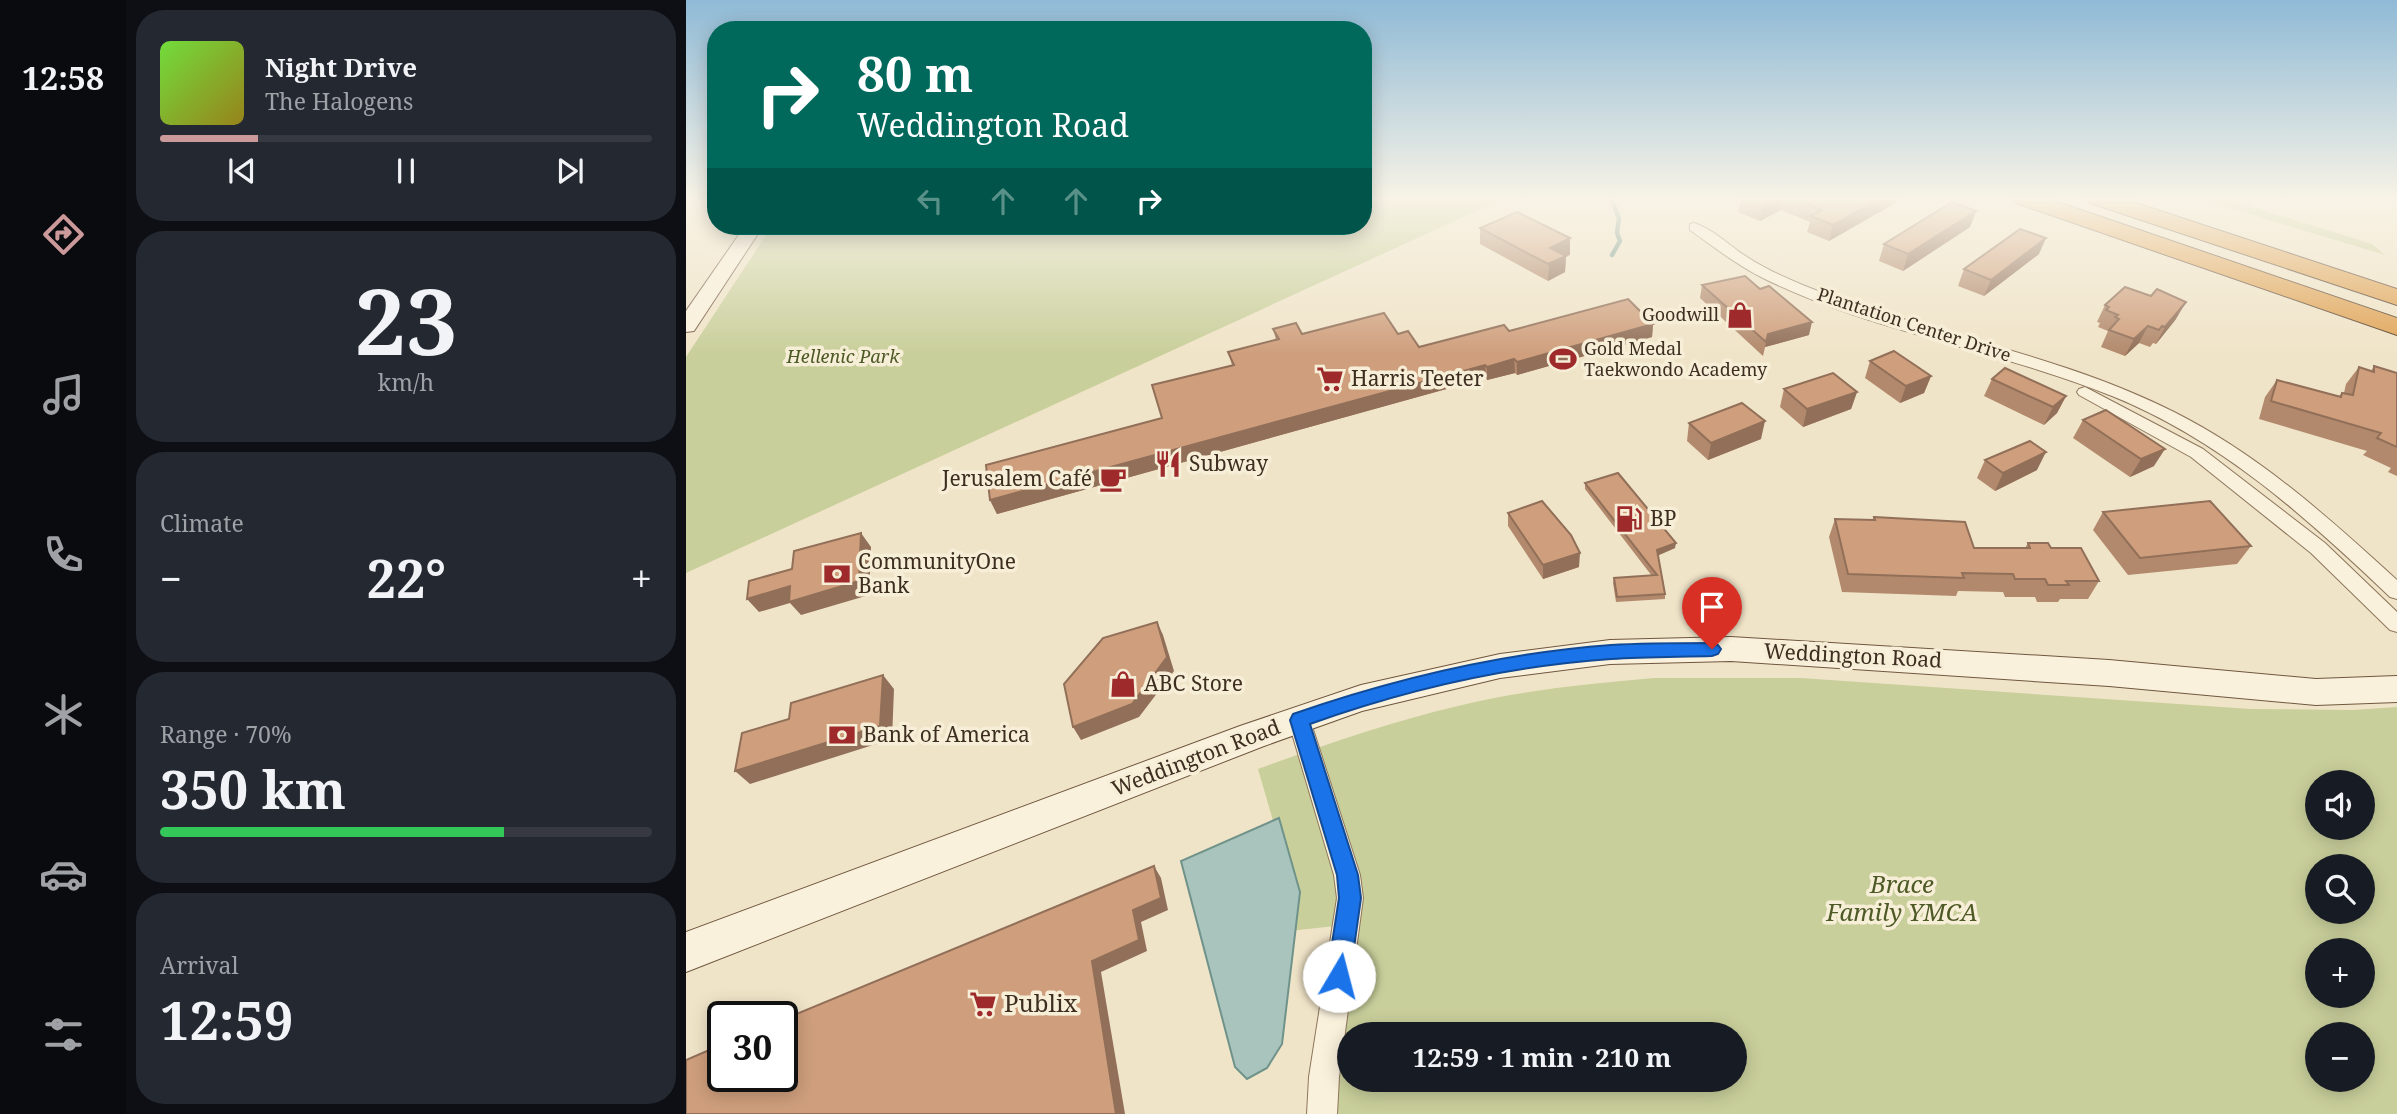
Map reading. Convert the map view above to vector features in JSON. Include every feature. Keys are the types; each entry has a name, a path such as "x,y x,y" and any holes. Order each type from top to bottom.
{"highway":[{"path":"2174,250 2397,327"},
{"path":"2200,250 2397,317"},
{"path":"2230,250 2397,306"},
{"path":"2255,250 2397,297"}],"main road":[{"path":"686,326 738,250"},
{"name":"Weddington Road","path":"686,952 906,866 1361,698 1500,666 1610,652 1674,649 1782,651 2081,671 2316,692 2397,689"}],"street":[{"name":"Plantation Center Drive","path":"1727,250 1775,278 1840,303 2109,389 2167,414 2241,460 2325,526 2397,592"},
{"name":"Plantation Center Drive","path":"2025,362 2151,425 2197,453 2280,516 2397,624"},
{"path":"1299,720 1348,875 1350,898 1324,1077 1322,1114"}],"green space":[{"name":"Hellenic Park","path":"756,250 1391,250 686,573 686,357"},
{"name":"Brace Family YMCA","path":"1654,678 1801,678 2251,709 2353,710 2397,707 2397,1114 1326,1114 1345,925 1289,931 1292,886 1258,769 1407,719 1482,700 1580,685"}],"water":[{"path":"1279,818 1300,892 1282,1044 1267,1068 1247,1079 1235,1067 1181,861"}],"building":[{"path":"1522,250 1554,250 1566,256 1548,264"},
{"path":"1898,250 1914,250 1908,254"},
{"path":"1991,250 2030,250 1991,280 1964,269"},
{"path":"1745,276 1760,289 1769,286 1812,322 1768,334 1766,342 1702,285"},
{"path":"2125,287 2151,296 2157,289 2186,302 2165,327 2162,326 2159,330 2148,326 2134,339 2109,330 2119,319 2115,317 2118,315 2106,310 2109,307 2105,305"},
{"path":"1628,299 1653,324 1517,362 1514,359 1487,367 1485,365 990,500 986,465 1162,418 1152,385 1234,365 1228,352 1279,339 1273,329 1296,323 1302,334 1384,313 1398,334 1408,331 1419,347 1504,325 1509,331"},
{"path":"1894,351 1931,376 1906,386 1870,361"},
{"path":"2374,366 2397,373 2397,447 2377,438 2381,433 2271,401 2277,380 2341,397 2342,393 2353,395 2359,367 2374,372"},
{"path":"2005,368 2066,396 2053,407 1992,379"},
{"path":"1833,373 1857,392 1807,409 1784,389"},
{"path":"1742,403 1765,421 1711,443 1689,423"},
{"path":"2106,410 2165,449 2141,459 2083,420"},
{"path":"2030,441 2046,452 2003,473 1985,460"},
{"name":"BP","path":"1618,473 1676,543 1657,550 1665,594 1617,597 1614,578 1657,575 1585,483"},
{"path":"1542,501 1571,535 1580,553 1543,565 1508,513"},
{"path":"2210,501 2251,546 2140,558 2103,512"},
{"path":"1874,517 1965,522 1974,548 2030,548 2028,543 2048,543 2051,548 2081,548 2099,581 2066,581 2069,585 2048,585 2045,579 2015,579 2013,574 1962,573 1964,578 1848,574 1835,519 1875,520"},
{"path":"861,533 859,581 789,602 790,586 747,599 749,581 792,569 794,551"},
{"name":"ABC Store","path":"1157,622 1167,657 1132,704 1073,727 1064,684 1103,638"},
{"path":"883,675 880,726 735,771 742,733 789,719 791,703"},
{"name":"Publix","path":"1154,866 1161,898 1133,910 1139,940 1092,961 1116,1114 686,1114 686,1060 707,1051 707,1092 798,1092 798,1013"}],"waterway":[{"path":"1612,255 1615,250"}],"place":[{"name":"Goodwill","path":"1740,315"},
{"name":"Gold Medal Taekwondo Academy","path":"1563,359"},
{"name":"Harris Teeter","path":"1330,379"},
{"name":"Subway","path":"1168,464"},
{"name":"Jerusalem Café","path":"1113,479"},
{"name":"BP","path":"1629,519"},
{"name":"CommunityOne Bank","path":"837,574"},
{"name":"ABC Store","path":"1123,684"},
{"name":"Bank of America","path":"842,735"},
{"name":"Publix","path":"983,1004"}],"route":[{"path":"1339,976 1350,898 1348,875 1299,720 1361,698 1500,666 1610,652 1712,649"}]}
